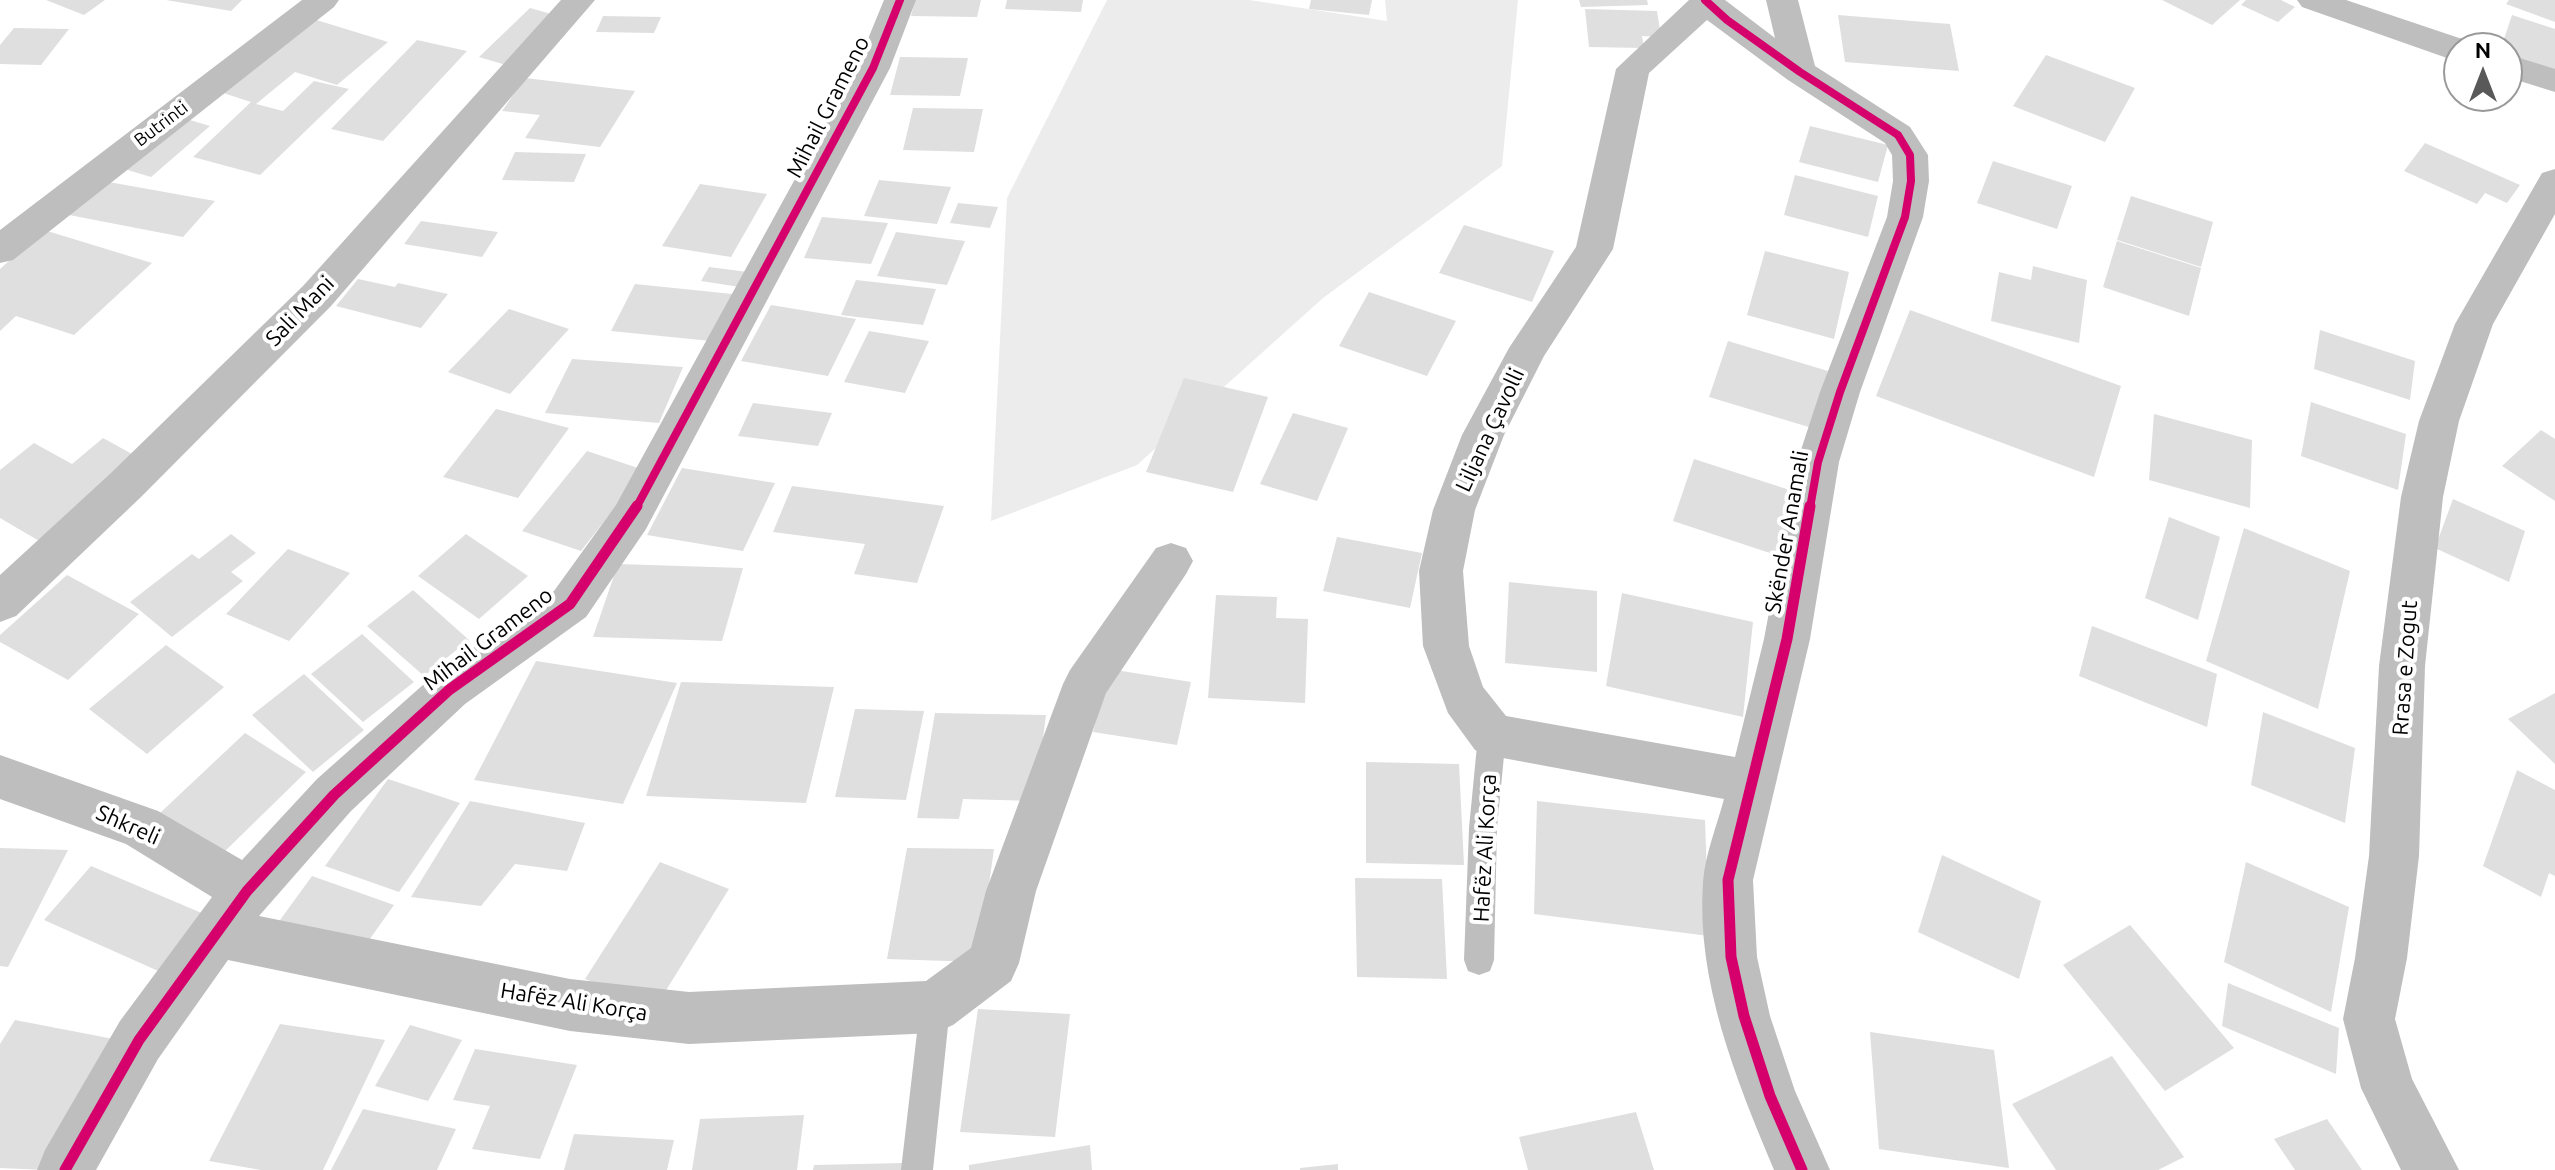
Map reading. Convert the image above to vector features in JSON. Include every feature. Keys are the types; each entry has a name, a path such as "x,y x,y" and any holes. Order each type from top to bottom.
{"street":[{"name":"Butrinti","path":"0,250 323,0"},
{"name":"Sali Mani","path":"0,603 126,485 317,296 579,0"},
{"name":"Mihail Grameno","path":"65,1170 139,1040 232,912 334,795 449,690 570,604 631,517 873,68 900,0"},
{"path":"1782,0 1800,72"},
{"path":"2313,0 2443,45"},
{"name":"Skënder Anamali","path":"1707,1 1800,72 1898,135 1910,155 1911,181 1905,217 1840,392 1818,462 1787,639 1728,880 1731,957 1744,1016 1770,1096 1802,1170"},
{"name":"Liljana Çavolli","path":"1492,735 1464,698 1446,646 1441,571 1454,510 1483,435 1529,348 1594,249 1633,69 1707,1"},
{"path":"2523,70 2555,81"},
{"name":"Rrasa e Zogut","path":"2431,1170 2388,1088 2369,1019 2381,958 2394,856 2402,666 2422,497 2439,421 2474,324 2555,182"},
{"path":"935,1007 993,963 1011,891 1086,684 1171,561"},
{"path":"1492,735 1753,782"},
{"name":"Shkreli","path":"0,777 141,827 232,912"},
{"name":"Hafëz Ali Korça","path":"232,912 570,1005 689,1018 935,1007"}],"lane":[{"name":"Hafëz Ali Korça","path":"1479,960 1483,828 1492,735"},
{"path":"917,1170 935,1007"}],"shaded area":[{"path":"1107,0 1249,0 1387,21 1385,0 1518,0 1502,166 1323,298 1137,465 991,521 1007,198"}],"building":[{"path":"46,0 105,0 84,15"},
{"path":"166,0 242,0 231,11"},
{"path":"915,0 981,0 977,17 911,16"},
{"path":"1007,0 1083,0 1081,12 1005,9"},
{"path":"1311,0 1372,0 1369,15 1309,9"},
{"path":"1579,0 1647,0 1648,5 1581,7"},
{"path":"2162,0 2240,0 2212,25"},
{"path":"2246,0 2281,0 2295,7 2278,22 2241,5"},
{"path":"2509,0 2555,0 2555,22 2506,4"},
{"path":"530,8 558,16 506,65 479,57"},
{"path":"1585,9 1657,11 1661,37 1642,36 1644,48 1589,47"},
{"path":"1838,15 1950,24 1959,71 1845,62"},
{"path":"2512,15 2555,29 2555,71 2523,60 2523,32 2506,32"},
{"path":"603,16 661,17 654,33 596,32"},
{"path":"310,18 388,42 337,85 295,72 256,104 283,111 314,81 349,89 260,175 193,157 251,102 220,92"},
{"path":"14,28 69,29 41,65 0,64 0,45"},
{"path":"417,40 467,51 383,141 331,129"},
{"path":"2046,55 2135,88 2105,142 2013,106"},
{"path":"900,57 968,58 960,96 890,95"},
{"path":"525,78 635,91 600,147 525,138 540,115 502,111"},
{"path":"913,108 983,109 974,152 903,150"},
{"path":"180,117 210,126 151,177 121,168"},
{"path":"1810,126 1888,145 1878,182 1799,162"},
{"path":"2425,143 2520,185 2507,203 2485,193 2477,204 2404,171"},
{"path":"515,152 586,154 574,182 502,180"},
{"path":"1993,161 2072,186 2057,229 1977,203"},
{"path":"1795,175 1878,196 1868,237 1784,215"},
{"path":"879,180 951,187 937,224 864,216"},
{"path":"103,181 215,201 183,237 69,215"},
{"path":"700,184 767,194 731,257 662,246"},
{"path":"2131,196 2213,222 2201,267 2117,240"},
{"path":"958,203 998,207 990,228 950,223"},
{"path":"822,217 888,223 871,264 804,258"},
{"path":"421,221 498,232 482,257 404,244"},
{"path":"1464,225 1554,251 1532,302 1439,273"},
{"path":"44,230 152,263 74,335 16,316 0,331 0,269"},
{"path":"896,232 965,241 947,285 877,276"},
{"path":"2117,241 2201,268 2189,316 2103,287"},
{"path":"1765,251 1849,272 1834,339 1747,315"},
{"path":"2033,266 2087,280 2079,343 1991,321 1999,272 2031,280"},
{"path":"709,267 748,272 740,287 701,281"},
{"path":"358,279 395,287 398,283 448,294 421,328 336,306"},
{"path":"856,280 936,289 923,325 841,315"},
{"path":"635,284 742,295 721,342 611,331"},
{"path":"1369,292 1456,321 1427,376 1339,346"},
{"path":"771,305 856,319 828,376 741,361"},
{"path":"509,309 569,329 510,394 448,372"},
{"path":"1910,310 2121,386 2094,477 1876,396"},
{"path":"2320,330 2415,361 2410,400 2314,369"},
{"path":"869,331 929,341 905,393 844,382"},
{"path":"1728,341 1828,371 1812,428 1709,397"},
{"path":"572,359 683,367 659,423 545,413"},
{"path":"1184,378 1268,397 1233,492 1146,472"},
{"path":"2311,402 2406,434 2398,490 2301,456"},
{"path":"753,403 832,413 818,446 738,436"},
{"path":"496,409 569,428 518,498 443,477"},
{"path":"1293,413 1348,428 1317,501 1260,484"},
{"path":"2154,414 2252,440 2250,508 2149,480"},
{"path":"2541,430 2555,439 2555,501 2502,466"},
{"path":"103,438 141,459 41,542 0,518 0,470 34,443 72,464"},
{"path":"587,451 644,470 581,551 522,531"},
{"path":"1694,459 1799,493 1782,557 1673,521"},
{"path":"682,468 775,483 743,551 647,535"},
{"path":"792,486 944,506 917,583 854,574 865,544 773,532"},
{"path":"2453,499 2525,531 2509,582 2435,548"},
{"path":"2169,517 2220,537 2198,620 2145,598"},
{"path":"2244,528 2350,571 2318,709 2206,661"},
{"path":"231,534 256,553 231,572 243,581 172,637 130,602 192,554 199,559"},
{"path":"466,534 528,576 479,619 418,576"},
{"path":"1337,537 1422,553 1410,608 1323,591"},
{"path":"288,549 350,573 289,641 226,614"},
{"path":"618,564 743,568 722,641 593,637"},
{"path":"67,575 139,614 68,680 0,642 0,635"},
{"path":"1509,582 1597,591 1597,672 1505,663"},
{"path":"413,590 469,640 424,676 367,626"},
{"path":"1622,593 1753,622 1743,717 1606,686"},
{"path":"1216,595 1277,597 1276,618 1308,619 1305,703 1208,698"},
{"path":"2092,626 2217,674 2207,727 2079,676"},
{"path":"362,634 414,682 363,722 311,674"},
{"path":"166,645 224,687 147,754 89,709"},
{"path":"536,661 677,683 623,804 474,780"},
{"path":"1109,669 1191,682 1177,745 1093,732"},
{"path":"304,674 364,730 313,772 252,715"},
{"path":"681,682 834,687 806,803 646,796"},
{"path":"2555,693 2555,764 2508,719"},
{"path":"855,709 924,711 906,800 835,797"},
{"path":"2263,712 2355,748 2345,823 2251,785"},
{"path":"935,713 1046,715 1035,801 963,799 959,819 917,818"},
{"path":"245,733 306,772 221,855 160,813"},
{"path":"1366,762 1459,764 1464,865 1366,863"},
{"path":"2517,770 2555,790 2555,876 2549,873 2541,897 2483,866"},
{"path":"388,779 460,803 399,892 325,866"},
{"path":"470,801 585,823 567,871 515,864 481,906 411,897"},
{"path":"1537,801 1705,820 1709,936 1534,914"},
{"path":"0,848 68,850 8,967 0,966"},
{"path":"907,848 994,849 978,962 887,959"},
{"path":"1942,855 2041,901 2019,979 1918,932"},
{"path":"660,862 729,889 655,1008 585,979"},
{"path":"2246,862 2349,907 2331,1012 2224,962"},
{"path":"91,866 211,917 165,974 44,920"},
{"path":"312,876 394,905 357,957 275,927"},
{"path":"1355,878 1442,879 1447,979 1357,977"},
{"path":"2130,925 2234,1048 2165,1091 2063,965"},
{"path":"2228,983 2339,1028 2336,1074 2222,1026"},
{"path":"978,1009 1070,1014 1055,1137 960,1132"},
{"path":"15,1020 124,1041 47,1170 0,1168 0,1044"},
{"path":"280,1024 385,1040 323,1170 261,1170 209,1161"},
{"path":"410,1025 462,1040 428,1101 375,1086"},
{"path":"1870,1032 1994,1050 2009,1168 1879,1149"},
{"path":"475,1049 577,1065 540,1159 472,1149 490,1106 453,1100"},
{"path":"2112,1056 2184,1157 2158,1170 2056,1170 2012,1104"},
{"path":"363,1109 456,1129 437,1170 331,1170"},
{"path":"1636,1112 1654,1170 1528,1170 1519,1137"},
{"path":"804,1115 797,1170 692,1170 700,1119"},
{"path":"2327,1119 2362,1170 2295,1170 2274,1139"},
{"path":"574,1134 674,1140 667,1170 564,1170"},
{"path":"1090,1145 1092,1170 969,1170 969,1165"},
{"path":"903,1163 902,1170 813,1170 814,1165"},
{"path":"1338,1164 1338,1170 1300,1170 1300,1168"}],"cycle path":[{"path":"65,1170 139,1040 247,891 334,795 449,690 570,604 631,517 873,68 900,0"},
{"path":"1705,0 1727,20 1800,72 1898,135 1910,155 1911,181 1905,217 1840,392 1818,462 1787,639 1728,880 1731,957 1744,1016 1770,1096 1802,1170"}]}
